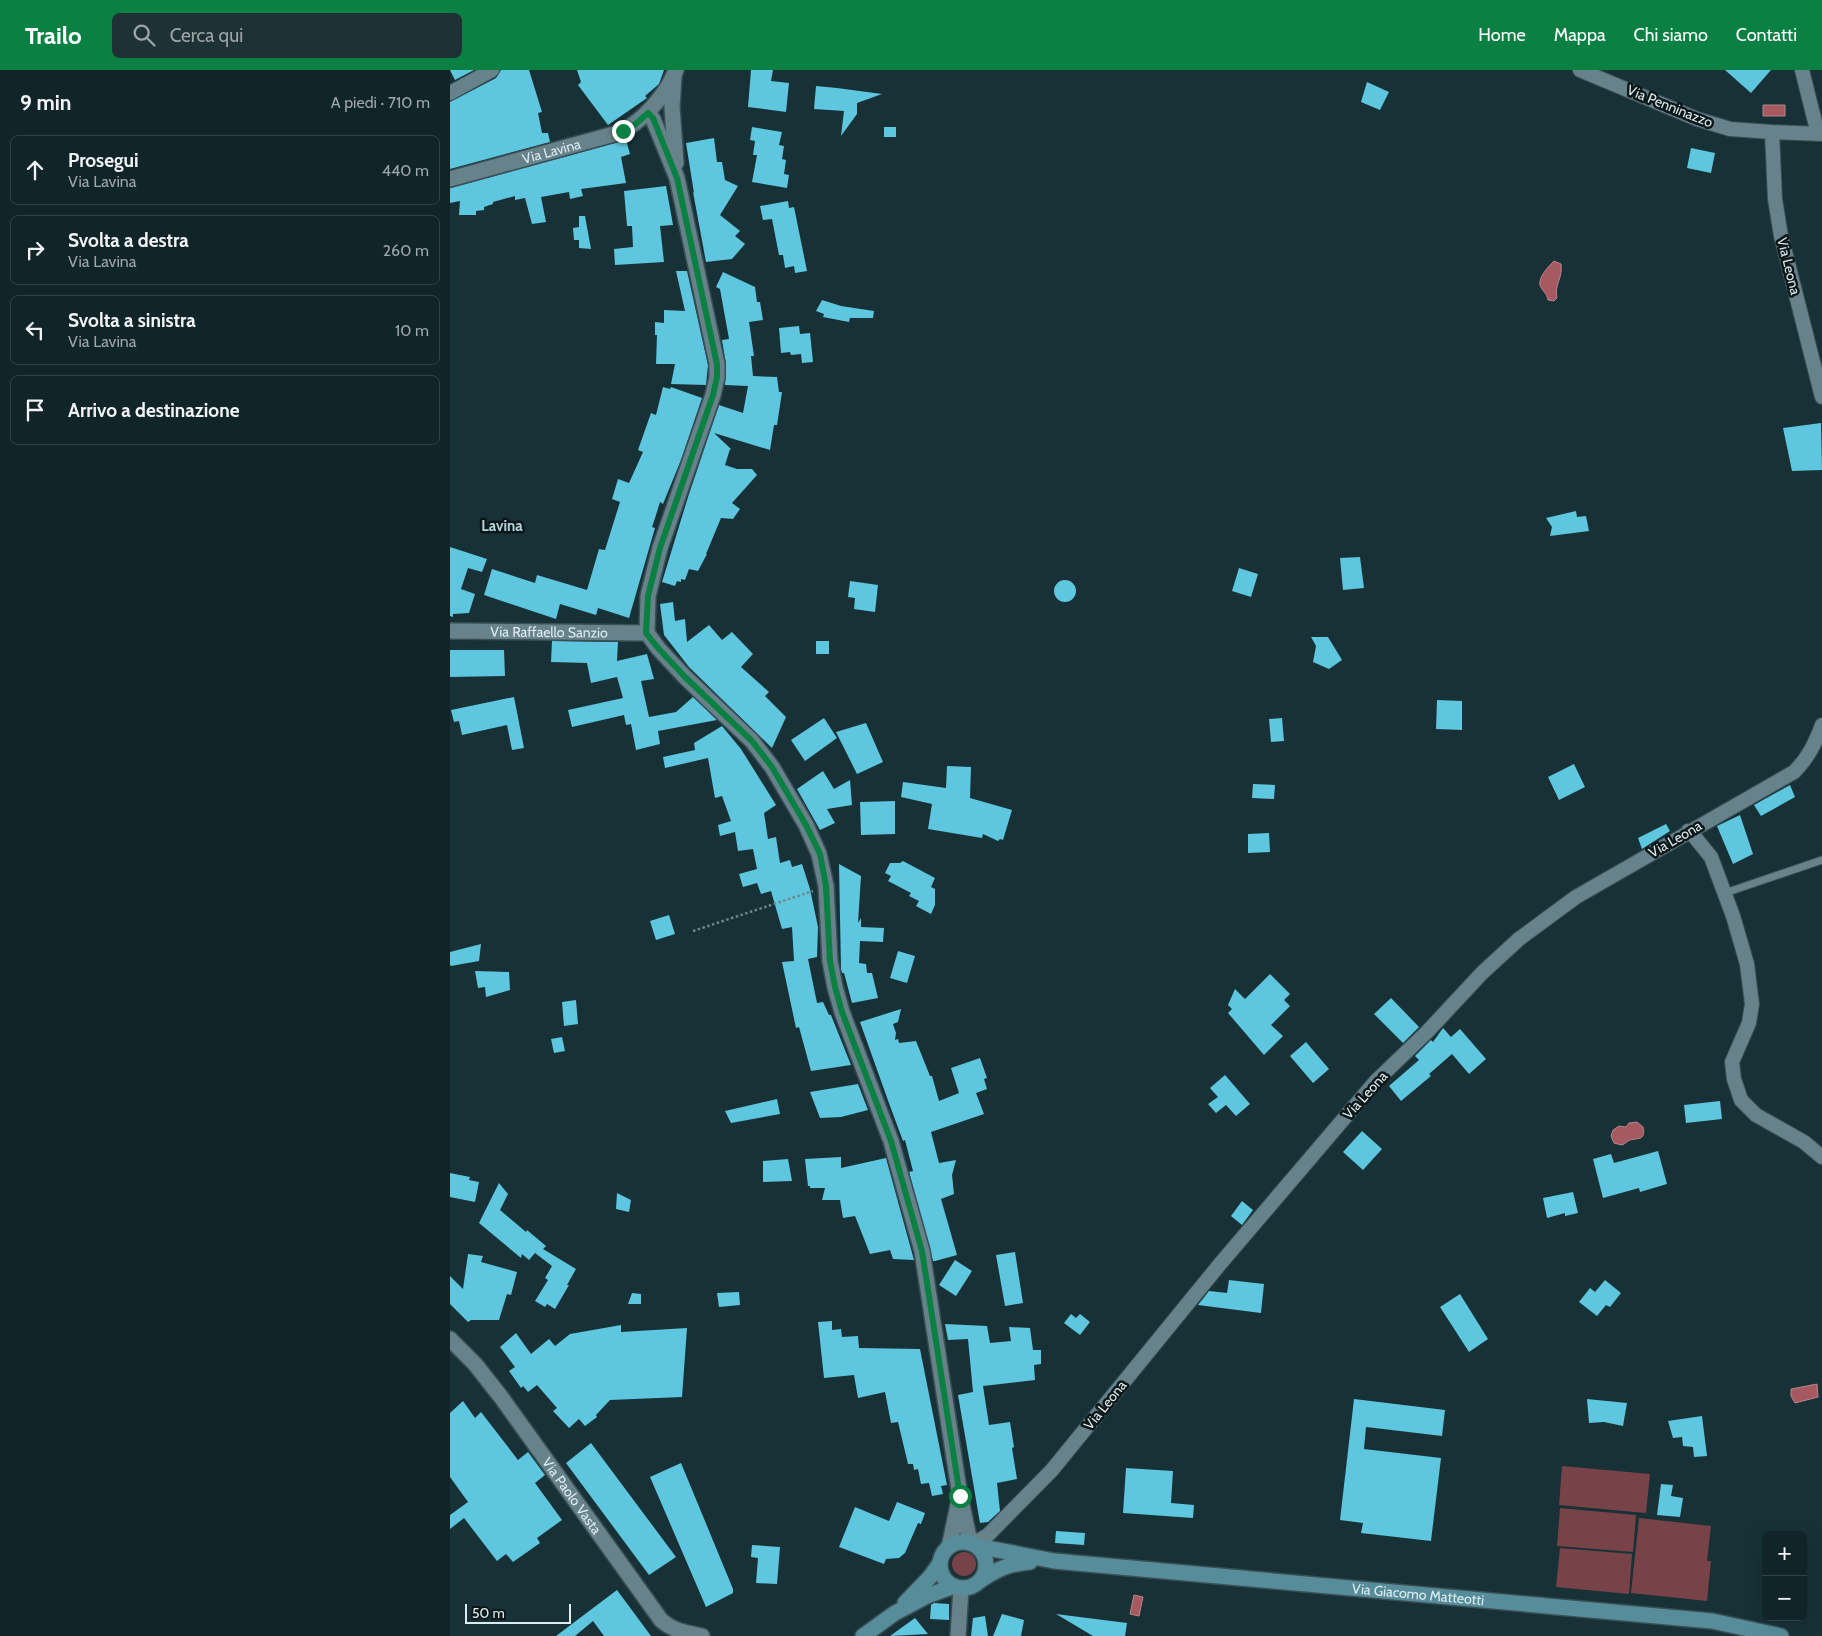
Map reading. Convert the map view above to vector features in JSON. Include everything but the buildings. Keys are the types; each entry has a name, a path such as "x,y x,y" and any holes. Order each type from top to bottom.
{"main road":[{"path":"895,1613 930,1577 949,1547 959,1542 1054,1561"},
{"path":"973,1544 982,1550 986,1562 986,1568 981,1580"},
{"path":"863,1636 895,1613 928,1596 958,1587 972,1586 997,1569 1012,1564 1054,1561"},
{"name":"Via Giacomo Matteotti","path":"1054,1561 1712,1621 1781,1636"},
{"path":"940,1563 942,1574 949,1583 958,1587"}],"street":[{"path":"450,93 492,70"},
{"path":"1802,70 1820,134"},
{"name":"Via Lavina","path":"450,179 631,128 648,113 675,72"},
{"name":"Via Lavina","path":"646,633 648,596 660,548 713,395 717,377 717,364 677,178 672,107 675,72"},
{"name":"Via Penninazzo","path":"1590,72 1697,119 1730,129 1820,134"},
{"name":"Via Lavina","path":"648,113 653,118 677,178"},
{"name":"Via Leona","path":"1772,132 1775,199 1782,236 1822,397"},
{"name":"Via Raffaello Sanzio","path":"450,631 646,633"},
{"path":"646,633 685,677 752,741 772,767 806,825 820,854 826,886 830,961 835,987 842,1012 891,1141 922,1251 960,1496 973,1544"},
{"name":"Via Leona","path":"973,1544 988,1535 1052,1470 1220,1264 1376,1081 1482,973 1519,938 1576,897 1688,831 1794,772 1804,762 1813,748 1822,725"},
{"path":"1688,831 1711,858 1745,956 1752,1004 1750,1023 1732,1062 1734,1079 1741,1100 1756,1115 1804,1142 1822,1157"},
{"name":"Via Paolo Vasta","path":"450,1339 475,1364 501,1397 661,1620 680,1632 702,1636"},
{"path":"949,1547 960,1496"},
{"path":"958,1587 958,1636"}],"lane":[{"path":"1725,894 1822,860"}],"path":[{"path":"693,931 796,896"}],"shaded area":[{"path":"1763,105 1785,105 1785,116 1763,116"},
{"path":"1554,261 1561,264 1561,274 1556,293 1557,298 1554,301 1548,300 1540,282 1544,272"},
{"path":"1637,1122 1643,1127 1643,1136 1622,1145 1614,1143 1611,1136 1613,1130 1619,1126 1626,1127 1629,1123"},
{"path":"1817,1384 1818,1397 1795,1403 1791,1396 1791,1389"},
{"path":"1562,1466 1650,1474 1646,1513 1559,1505"},
{"path":"1560,1508 1636,1515 1633,1552 1557,1546"},
{"path":"1639,1518 1711,1526 1707,1561 1711,1561 1707,1601 1631,1593"},
{"path":"1560,1548 1632,1554 1629,1594 1556,1587"},
{"path":"964,1552 972,1556 976,1564 972,1572 964,1576 956,1572 952,1564 956,1556"},
{"path":"1134,1595 1143,1597 1139,1616 1130,1614"}],"district":[{"name":"Lavina","path":"502,526"}],"route":[{"path":"623,131 631,128 648,113 653,118 665,146 677,178 717,364 717,377 713,395 660,548 648,596 646,633 685,677 752,741 772,767 806,825 820,854 829,912 830,961 835,987 842,1012 891,1141 922,1251 960,1496"}]}
